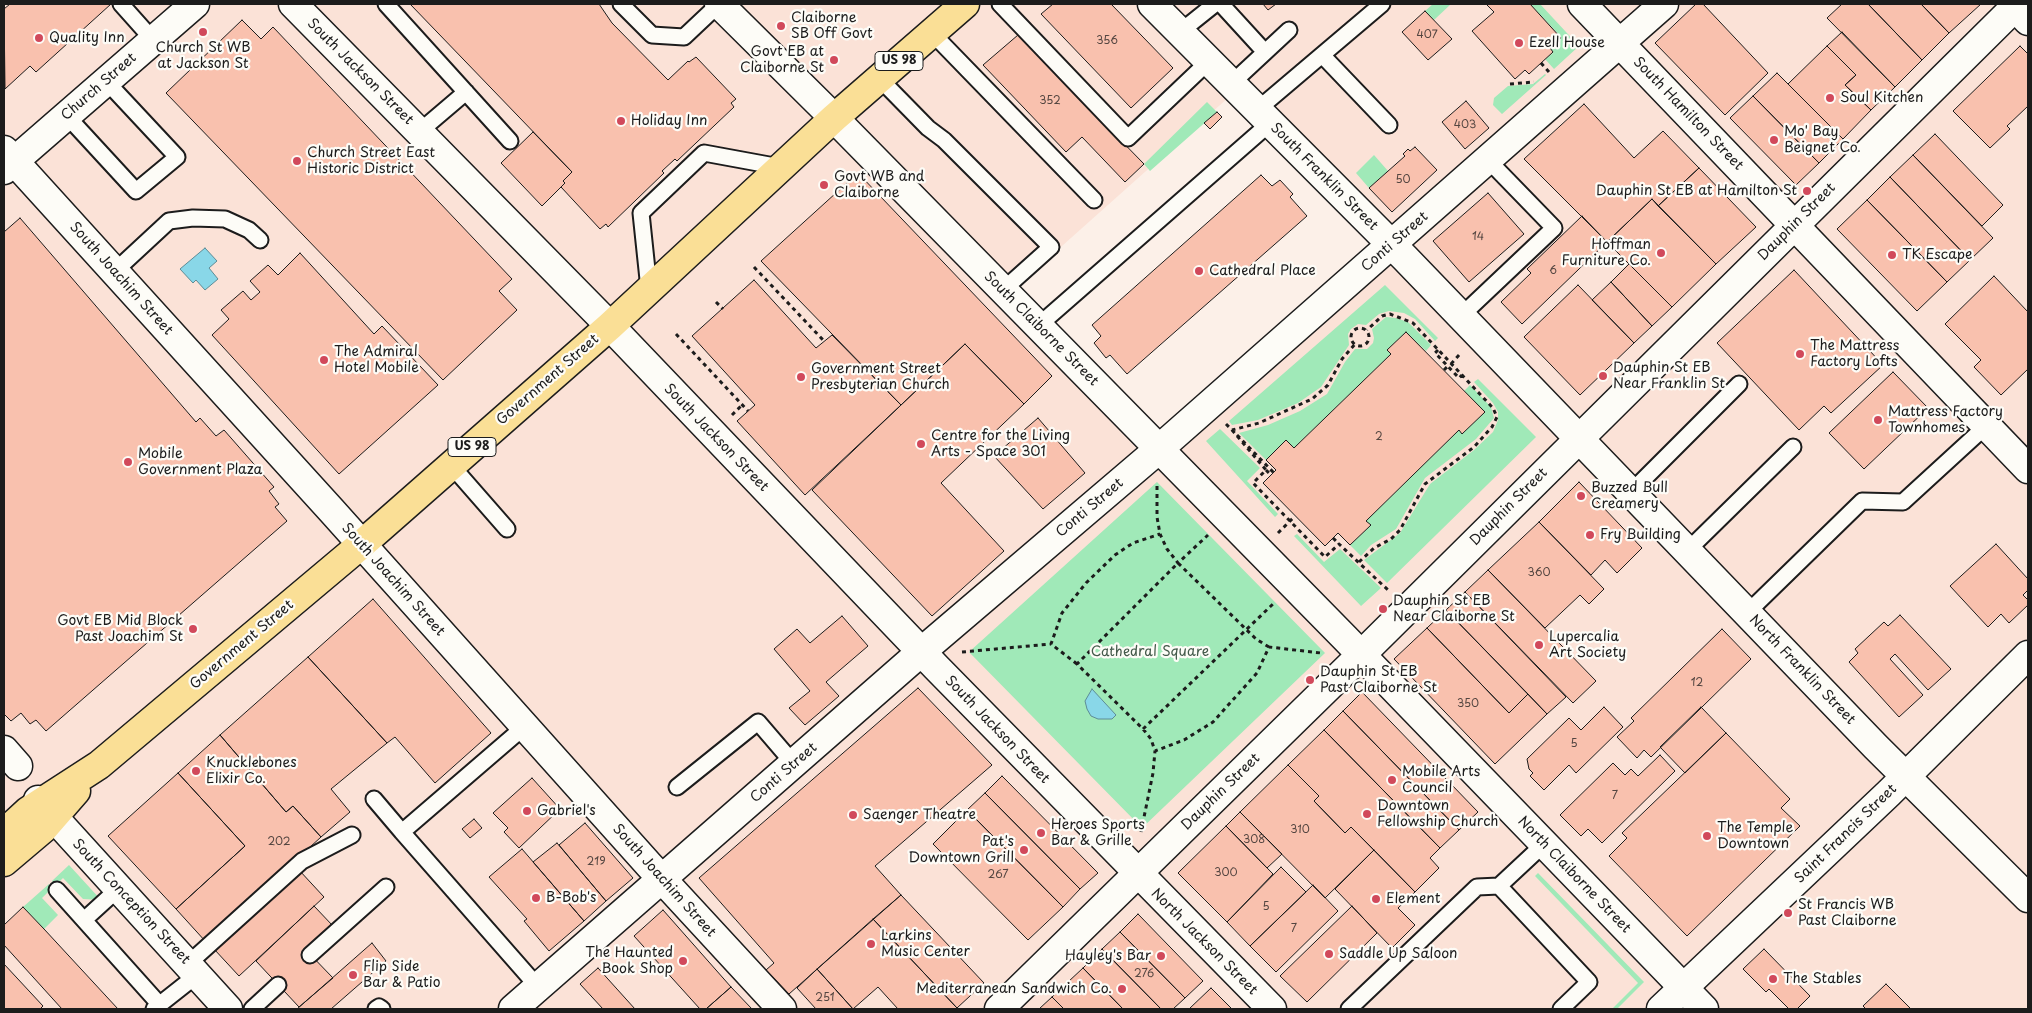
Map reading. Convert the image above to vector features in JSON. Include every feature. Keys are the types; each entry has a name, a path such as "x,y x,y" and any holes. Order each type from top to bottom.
{"main road":[{"name":"Government Street","path":"4,862 43,829 47,810 362,544 610,326 834,118 965,4"},
{"name":"Government Street","path":"4,833 47,810 77,799 89,774"},
{"name":"Government Street","path":"4,815 20,802 47,810"},
{"name":"Government Street","path":"4,880 51,838 47,810"}],"street":[{"name":"Church Street","path":"7,161 66,115 195,4"},
{"name":"South Jackson Street","path":"293,4 610,326 921,652 1137,874"},
{"name":"South Claiborne Street","path":"719,4 834,118 1361,655"},
{"name":"South Franklin Street","path":"1152,4 1392,245 1578,438"},
{"name":"South Hamilton Street","path":"1582,4 2028,469"},
{"name":"Conti Street","path":"514,1009 921,652 1209,406 1664,4"},
{"name":"Dauphin Street","path":"999,1009 1361,655 1794,225 2018,9"},
{"name":"South Joachim Street","path":"7,161 114,272 362,544 662,880 782,1009"},
{"name":"North Franklin Street","path":"1578,438 1906,776 2028,898"},
{"name":"North Claiborne Street","path":"1361,655 1704,1009"},
{"name":"Saint Francis Street","path":"1661,1009 1906,776 2028,655"},
{"name":"South Conception Street","path":"47,810 228,1009"},
{"name":"North Jackson Street","path":"1137,874 1272,1009"}],"lane":[{"path":"121,4 154,41"},
{"path":"386,4 510,141"},
{"path":"621,4 652,35 684,37 719,4"},
{"path":"1000,4 1128,138 1209,61"},
{"path":"1180,32 1215,4"},
{"path":"1221,4 1264,51"},
{"path":"1038,326 1264,116 1323,56 1382,4"},
{"path":"1232,83 1264,51 1289,30"},
{"path":"932,33 1094,200"},
{"path":"1323,56 1390,125"},
{"path":"879,78 1051,247 1002,290"},
{"path":"66,115 136,191 177,157 106,81"},
{"path":"419,132 466,92"},
{"path":"649,289 641,213 704,153 780,168"},
{"path":"1461,316 1554,228 1488,160"},
{"path":"114,272 169,221 193,218 225,219 248,230 260,240"},
{"path":"1630,492 1739,384"},
{"path":"1747,613 1862,501 1903,502 1986,426"},
{"path":"1687,551 1793,447"},
{"path":"451,465 507,529"},
{"path":"677,787 758,722 794,764"},
{"path":"402,832 524,727"},
{"path":"374,799 538,987"},
{"path":"57,890 157,1007 192,969 302,861 352,835"},
{"path":"1358,1006 1477,887 1499,886 1544,844"},
{"path":"1499,886 1589,982 1560,1009"},
{"path":"310,955 386,887"},
{"path":"84,920 118,889"},
{"path":"252,1009 278,984"},
{"path":"376,1009 379,1007 382,1009"}],"path":[{"path":"1510,84 1532,83 1546,69 1541,63"},
{"path":"754,267 824,341"},
{"path":"716,302 723,310"},
{"path":"1359,562 1374,548 1391,539 1400,530 1425,484 1474,447 1492,426 1497,417 1493,408 1450,365 1413,323 1397,315 1382,316 1366,330"},
{"path":"1361,327 1366,330 1370,338 1366,344 1360,346 1354,344 1351,339 1353,331 1361,327"},
{"path":"676,334 748,411"},
{"path":"1232,430 1259,423 1312,400 1328,385 1342,359 1354,344"},
{"path":"1444,370 1460,354"},
{"path":"732,414 742,405"},
{"path":"1209,406 1237,435 1273,474 1266,470 1236,437 1237,435"},
{"path":"1266,470 1253,483 1325,557 1339,544"},
{"path":"1157,482 1157,517 1160,534 1178,563 1245,630 1269,647 1325,653"},
{"path":"1290,521 1295,516"},
{"path":"1077,664 1212,531"},
{"path":"1051,644 1062,613 1099,568 1133,543 1160,534"},
{"path":"1333,538 1407,608"},
{"path":"1143,729 1278,599"},
{"path":"960,653 1051,644 1077,664 1143,729 1151,739 1154,751 1153,773 1140,838"},
{"path":"1154,751 1184,740 1214,722 1257,673 1269,647"}],"shaded area":[{"path":"4,4 2028,4 2028,1009 4,1009","holes":["1229,97 1376,245 1162,434 1016,287"]}],"green space":[{"path":"1433,4 1451,4 1434,20 1425,11"},
{"path":"1530,4 1540,4 1579,46 1554,69 1545,59 1553,53 1550,48 1561,37"},
{"path":"1545,74 1502,114 1493,105 1494,98 1508,86 1533,84"},
{"path":"1207,102 1217,112 1150,171 1144,164"},
{"path":"1374,155 1388,171 1369,188 1356,173"},
{"path":"1385,285 1438,338 1435,341 1415,319 1404,313 1389,311 1379,314 1366,325 1358,324 1351,329 1348,334 1349,345 1321,387 1298,403 1258,420 1232,425 1229,421"},
{"path":"1386,317 1408,322 1431,345 1426,351 1406,332 1387,350 1391,354 1294,448 1286,440 1266,460 1239,433 1268,425 1300,411 1327,394 1345,362 1355,349 1367,349 1373,343 1372,329"},
{"path":"1478,379 1536,437 1387,583 1364,560 1400,533 1430,484 1474,450 1493,432 1498,420 1498,412 1493,403 1474,382"},
{"path":"1470,385 1491,407 1494,418 1476,439 1425,478 1396,529 1371,545 1361,556 1350,545 1370,526 1366,521 1459,430 1463,433 1484,412 1464,391"},
{"path":"1220,429 1260,468 1247,481 1278,514 1275,517 1206,441"},
{"name":"Cathedral Square","path":"1157,482 1325,653 1142,828 969,652"},
{"path":"1297,534 1324,562 1340,549 1381,588 1361,606 1294,536"},
{"path":"69,865 101,900 83,899 63,878 55,886 52,881"},
{"path":"1538,873 1644,982 1617,1009 1612,1009 1638,983 1535,876"},
{"path":"49,884 52,888 42,898 58,915 44,929 23,907"}],"water":[{"path":"205,248 217,261 209,268 218,279 205,290 196,280 193,283 180,269"},
{"path":"1092,689 1116,715 1112,719 1098,719 1091,716 1085,701"}],"building":[{"name":"Quality Inn","path":"10,4 111,4 36,72 30,66 5,89 4,9"},
{"name":"Holiday Inn","path":"410,4 599,4 612,23 668,80 688,61 696,57 736,99 731,103 734,107 677,161 675,159 662,171 664,173 608,227 606,224 600,229 561,187 565,183 563,181 572,172"},
{"path":"1053,4 1111,4 1173,68 1131,108 1041,14"},
{"path":"1263,4 1276,4 1268,10"},
{"name":"Ezell House","path":"1486,4 1530,4 1561,38 1550,48 1553,52 1529,74 1525,70 1515,79 1472,31 1494,12"},
{"path":"1696,4 1703,4 1768,73 1725,115 1655,43"},
{"path":"1842,4 1868,4 1922,60 1895,87 1827,18"},
{"path":"1868,4 1921,4 1949,33 1922,60"},
{"path":"1921,4 1981,4 1949,33"},
{"path":"1425,11 1452,39 1428,60 1402,32"},
{"path":"242,20 261,39 273,27 512,279 499,291 517,310 443,380 166,93"},
{"path":"1842,32 1895,87 1871,110 1845,85 1856,75 1827,46"},
{"path":"1018,35 1144,164 1125,182 1082,137 1066,152 983,65"},
{"name":"Soul Kitchen","path":"1827,46 1856,75 1845,85 1871,110 1843,139 1788,84"},
{"path":"2020,46 2028,54 2028,106 2007,126 2010,129 1990,148 1953,111"},
{"path":"1777,73 1843,139 1819,163 1753,96"},
{"name":"Mo' Bay Beignet Co.","path":"1753,96 1819,163 1796,185 1730,118"},
{"path":"1466,101 1489,128 1465,149 1442,122"},
{"path":"1584,104 1634,158 1663,131 1699,168 1658,206 1652,199 1607,242 1524,159"},
{"path":"1217,112 1222,117 1210,129 1204,123"},
{"path":"533,132 572,172 563,181 565,183 542,206 501,163"},
{"path":"1935,134 2003,205 1982,226 1913,155"},
{"path":"1415,147 1437,170 1392,212 1369,188 1405,156 1403,154 1408,149 1410,151"},
{"path":"1913,155 1993,238 1970,260 1890,177"},
{"path":"1699,168 1756,227 1716,264 1658,206"},
{"path":"858,173 1052,376 1024,404 965,344 901,405 761,261"},
{"name":"Cathedral Place","path":"1261,175 1272,186 1280,180 1293,194 1290,197 1307,216 1127,374 1110,355 1106,358 1094,343 1101,336 1092,325"},
{"path":"1890,177 1970,260 1947,282 1867,200"},
{"path":"1488,193 1524,234 1469,282 1433,241"},
{"name":"Hoffman Furniture Co.","path":"1652,199 1716,264 1672,307 1607,242"},
{"name":"TK Escape","path":"1867,200 1947,282 1917,311 1837,229"},
{"path":"1582,216 1607,242 1522,324 1501,302 1531,273 1527,269"},
{"name":"Mobile Government Plaza","path":"20,218 196,422 200,418 216,436 224,430 274,487 269,491 279,504 275,507 287,521 46,731 36,720 30,724 21,713 11,721 4,714 4,232"},
{"name":"The Admiral Hotel Mobile","path":"300,253 374,334 382,326 438,385 339,474 212,335 229,319 221,310 243,291 251,300 260,292 250,281 268,265 278,275"},
{"path":"1629,264 1672,307 1652,326 1611,282"},
{"name":"The Mattress Factory Lofts","path":"1794,270 1883,365 1831,413 1824,406 1799,430 1717,343"},
{"path":"1994,276 2028,312 2028,369 2001,395 1974,367 1981,360 1945,324"},
{"name":"Government Street Presbyterian Church","path":"754,280 816,348 832,335 901,405 805,495 737,421 755,405 692,336"},
{"path":"1611,282 1652,326 1634,343 1592,300"},
{"path":"1578,285 1634,343 1580,395 1524,337"},
{"path":"1406,332 1485,412 1462,434 1459,430 1366,521 1371,525 1350,545 1338,533 1325,546 1263,483 1276,470 1266,460 1286,440 1294,448 1391,354 1387,350"},
{"name":"Centre for the Living Arts - Space 301","path":"965,344 1024,404 941,483 1004,551 932,616 812,490"},
{"name":"Mattress Factory Townhomes","path":"1893,372 1928,408 1864,469 1829,433"},
{"path":"1038,418 1085,473 1043,509 994,456"},
{"name":"Fry Building","path":"1579,482 1642,548 1617,573 1605,560 1591,575 1539,522"},
{"path":"1539,522 1604,589 1589,604 1580,595 1545,628 1488,570"},
{"path":"1996,544 2028,579 2028,590 2023,595 2028,600 2028,605 2009,623 2001,614 1988,627 1950,586"},
{"name":"Lupercalia Art Society","path":"1488,570 1596,681 1573,703 1465,592"},
{"path":"1465,592 1566,697 1547,714 1446,610"},
{"path":"373,599 491,733 435,783 395,737 387,743 308,657"},
{"path":"1446,610 1528,694 1509,713 1427,628"},
{"path":"1900,615 1951,669 1928,690 1895,654 1890,659 1923,695 1899,717 1849,662 1858,653 1855,649 1884,622 1888,626"},
{"path":"842,616 868,646 826,682 839,696 805,725 789,708 810,691 774,649 797,629 810,643"},
{"path":"1427,628 1509,713 1528,694 1547,714 1495,764 1394,659"},
{"path":"1722,629 1751,659 1651,757 1644,750 1637,758 1617,737 1634,721 1631,718"},
{"path":"308,657 387,743 331,789 350,812 321,837 293,806 286,812 220,735"},
{"name":"Saenger Theatre","path":"918,688 992,765 875,866 901,895 789,994 766,970 774,963 699,878"},
{"path":"1362,692 1478,812 1459,830 1343,711"},
{"path":"1604,707 1623,727 1576,773 1569,765 1544,790 1530,776 1533,773 1529,769 1527,759 1569,718 1581,730"},
{"path":"1701,707 1726,733 1685,773 1660,747"},
{"name":"Mobile Arts Council","path":"1343,711 1459,830 1440,848 1324,730"},
{"name":"Downtown Fellowship Church","path":"1324,730 1440,848 1430,858 1439,868 1415,892 1351,827 1345,833 1314,801 1319,796 1288,765"},
{"name":"The Temple Downtown","path":"1726,733 1790,799 1781,808 1800,826 1687,936 1609,856 1627,838 1622,833"},
{"path":"220,735 286,812 293,806 321,837 206,942 176,909 245,846 178,773"},
{"path":"1660,755 1675,771 1602,843 1588,829 1581,836 1560,815 1613,763 1625,775 1631,769 1638,776"},
{"path":"1288,765 1319,796 1314,801 1345,833 1351,827 1374,850 1325,898 1240,812"},
{"path":"178,773 245,846 176,909 108,836"},
{"name":"Heroes Sports Bar & Grille","path":"1002,776 1098,873 1080,889 985,793"},
{"name":"Gabriel's","path":"532,778 560,809 519,848 504,832 508,828 493,813"},
{"name":"Pat's Downtown Grill","path":"985,793 1080,889 1063,907 967,810"},
{"path":"967,810 1063,907 1028,940 933,844"},
{"path":"1240,812 1282,854 1267,868 1226,826"},
{"path":"474,819 482,828 470,838 462,829"},
{"path":"585,823 633,878 606,901 559,845"},
{"path":"1226,826 1273,874 1227,922 1178,873"},
{"path":"557,843 606,901 584,921 533,862"},
{"name":"B-Bob's","path":"522,849 584,921 549,951 524,921 527,919 489,877"},
{"name":"Element","path":"1374,850 1415,892 1398,908 1415,925 1392,948 1335,889"},
{"path":"1281,867 1306,892 1250,946 1227,922"},
{"path":"299,870 324,897 239,976 214,949"},
{"path":"1313,885 1338,911 1276,972 1250,946"},
{"path":"901,895 984,983 957,1008 873,919"},
{"path":"314,906 333,926 306,950 333,978 299,1007 256,961"},
{"name":"Saddle Up Saloon","path":"1352,906 1377,933 1307,1002 1280,976"},
{"path":"23,907 118,1009 62,1009 4,945 4,925"},
{"name":"The Haunted Book Shop","path":"663,910 731,987 706,1009 700,1009 634,936"},
{"name":"Hayley's Bar","path":"1138,914 1203,981 1185,998 1120,932"},
{"name":"Larkins Music Center","path":"873,919 956,1009 898,1009 878,987 853,1009 817,969"},
{"path":"1120,932 1185,998 1173,1009 1161,1009 1102,949"},
{"name":"Flip Side Bar & Patio","path":"372,943 386,961 331,1009 297,1009"},
{"name":"Mediterranean Sandwich Co.","path":"1102,949 1161,1009 1123,1009 1083,968"},
{"name":"The Stables","path":"1764,949 1810,996 1797,1009 1789,1009 1769,989 1766,992 1743,969"},
{"path":"4,964 43,1006 40,1009 4,1009"},
{"path":"598,968 635,1009 603,1009 580,984"},
{"path":"1083,968 1123,1009 1064,1009 1052,997"},
{"path":"817,969 853,1009 816,1009 797,988"},
{"path":"1886,984 1911,1009 1866,1009 1863,1006"},
{"path":"731,987 752,1009 706,1009"},
{"path":"1211,988 1232,1009 1189,1009"},
{"path":"1052,997 1064,1009 1039,1009"}],"place":[{"name":"Claiborne SB Off Govt","path":"781,26"},
{"name":"Church St WB at Jackson St","path":"203,32"},
{"name":"Quality Inn","path":"39,38"},
{"name":"Ezell House","path":"1519,43"},
{"name":"Govt EB at Claiborne St","path":"834,60"},
{"name":"Soul Kitchen","path":"1830,98"},
{"name":"Holiday Inn","path":"621,121"},
{"name":"Mo' Bay Beignet Co.","path":"1774,140"},
{"name":"Church Street East Historic District","path":"297,161"},
{"name":"Govt WB and Claiborne","path":"824,185"},
{"name":"Dauphin St EB at Hamilton St","path":"1807,191"},
{"name":"Hoffman Furniture Co.","path":"1661,253"},
{"name":"TK Escape","path":"1892,255"},
{"name":"Cathedral Place","path":"1199,271"},
{"name":"The Mattress Factory Lofts","path":"1800,354"},
{"name":"The Admiral Hotel Mobile","path":"324,360"},
{"name":"Dauphin St EB Near Franklin St","path":"1603,376"},
{"name":"Government Street Presbyterian Church","path":"801,377"},
{"name":"Mattress Factory Townhomes","path":"1878,420"},
{"name":"Centre for the Living Arts - Space 301","path":"921,444"},
{"name":"Mobile Government Plaza","path":"128,462"},
{"name":"Buzzed Bull Creamery","path":"1581,496"},
{"name":"Fry Building","path":"1590,535"},
{"name":"Dauphin St EB Near Claiborne St","path":"1383,609"},
{"name":"Govt EB Mid Block Past Joachim St","path":"193,629"},
{"name":"Lupercalia Art Society","path":"1539,645"},
{"name":"Dauphin St EB Past Claiborne St","path":"1310,680"},
{"name":"Knucklebones Elixir Co.","path":"196,771"},
{"name":"Mobile Arts Council","path":"1392,780"},
{"name":"Gabriel's","path":"527,811"},
{"name":"Downtown Fellowship Church","path":"1367,814"},
{"name":"Saenger Theatre","path":"853,815"},
{"name":"Heroes Sports Bar & Grille","path":"1041,833"},
{"name":"The Temple Downtown","path":"1707,836"},
{"name":"Pat's Downtown Grill","path":"1024,850"},
{"name":"B-Bob's","path":"536,898"},
{"name":"Element","path":"1376,899"},
{"name":"St Francis WB Past Claiborne","path":"1788,913"},
{"name":"Larkins Music Center","path":"871,944"},
{"name":"Saddle Up Saloon","path":"1329,954"},
{"name":"Hayley's Bar","path":"1161,956"},
{"name":"The Haunted Book Shop","path":"683,961"},
{"name":"Flip Side Bar & Patio","path":"353,975"},
{"name":"The Stables","path":"1773,979"},
{"name":"Mediterranean Sandwich Co.","path":"1122,989"}]}
